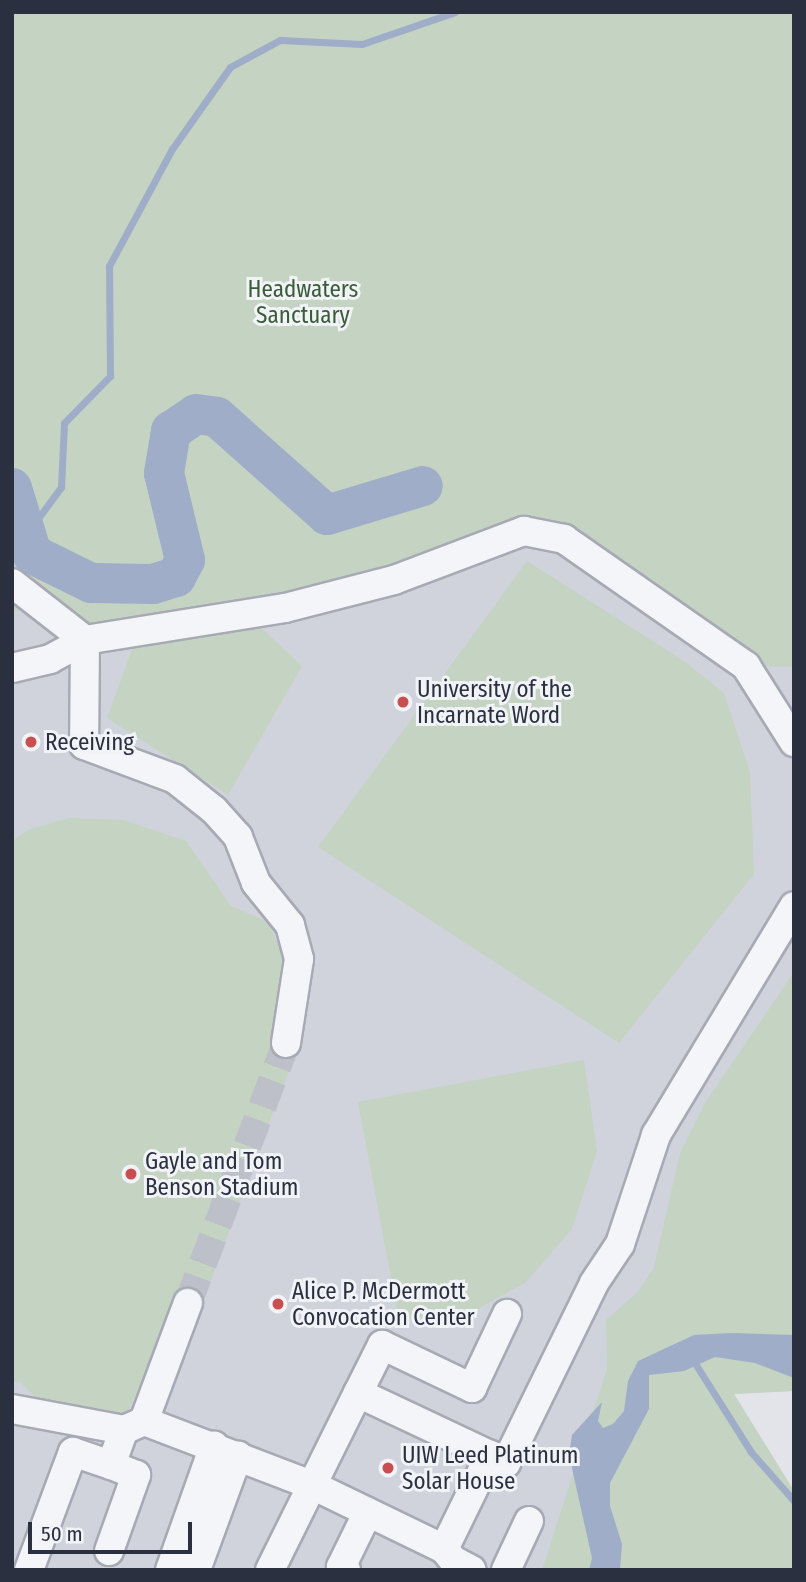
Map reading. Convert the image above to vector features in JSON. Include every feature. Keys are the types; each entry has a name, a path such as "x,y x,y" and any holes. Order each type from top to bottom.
{"lane":[{"path":"12,668 50,659 85,640 285,608 394,580 524,531 564,539 746,666 794,742"},
{"path":"12,583 85,640"},
{"path":"85,640 84,745 175,779 214,810 237,837 256,883 290,925 299,959 286,1043"},
{"path":"12,1409 134,1426 226,1451 312,1485 368,1512 455,1562 498,1459 594,1283 620,1244 656,1135 794,906"},
{"path":"111,1465 134,1426 188,1303"},
{"path":"270,1570 382,1345 472,1388 507,1314"},
{"path":"358,1393 498,1459"},
{"path":"170,1570 226,1451"},
{"path":"196,1570 226,1451"},
{"path":"29,1570 74,1452 135,1475 109,1551"},
{"path":"493,1488 498,1459"},
{"path":"346,1570 341,1567 368,1512"},
{"path":"506,1570 529,1521"}],"shaded area":[{"name":"University of the Incarnate Word","path":"12,12 794,12 794,1391 734,1394 794,1491 794,1570 12,1570"}],"green space":[{"name":"Headwaters Sanctuary","path":"12,12 794,12 794,667 746,666 525,531 394,580 85,640 44,610 12,611"},
{"path":"527,561 684,661 724,693 750,772 754,874 619,1043 318,847"},
{"path":"254,621 302,666 228,795 107,718 133,647 155,636"},
{"name":"Gayle and Tom Benson Stadium","path":"68,818 123,820 186,841 231,906 268,922 286,962 297,1048 201,1307 177,1301 125,1418 36,1398 20,1382 12,1382 12,841 28,830"},
{"path":"794,972 794,1391 734,1394 794,1491 794,1570 542,1570 607,1369 606,1320 639,1291 654,1267 680,1153 705,1103"},
{"path":"584,1060 597,1151 572,1229 525,1283 474,1311 399,1320 358,1102"}],"water":[{"path":"694,1335 794,1335 794,1378 755,1363 715,1357 684,1371 649,1375 649,1409 610,1483 610,1506 622,1544 620,1570 589,1570 592,1558 569,1455 572,1435 602,1402 598,1421 603,1428 613,1424 624,1411 628,1381 638,1361"}],"waterway":[{"path":"28,532 61,487 64,423 110,376 109,266 172,149 230,67 280,40 362,44 455,12"},
{"path":"12,488 32,554 91,583 153,584 176,577 185,560 164,473 171,431 196,414 217,417 327,515 423,486"},
{"path":"691,1357 751,1452 794,1501"}],"tunnel":[{"path":"188,1303 286,1043"}],"place":[{"name":"University of the Incarnate Word","path":"403,702"},
{"name":"Receiving","path":"31,742"},
{"name":"Gayle and Tom Benson Stadium","path":"131,1174"},
{"name":"Alice P. McDermott Convocation Center","path":"278,1304"},
{"name":"UIW Leed Platinum Solar House","path":"388,1468"}]}
